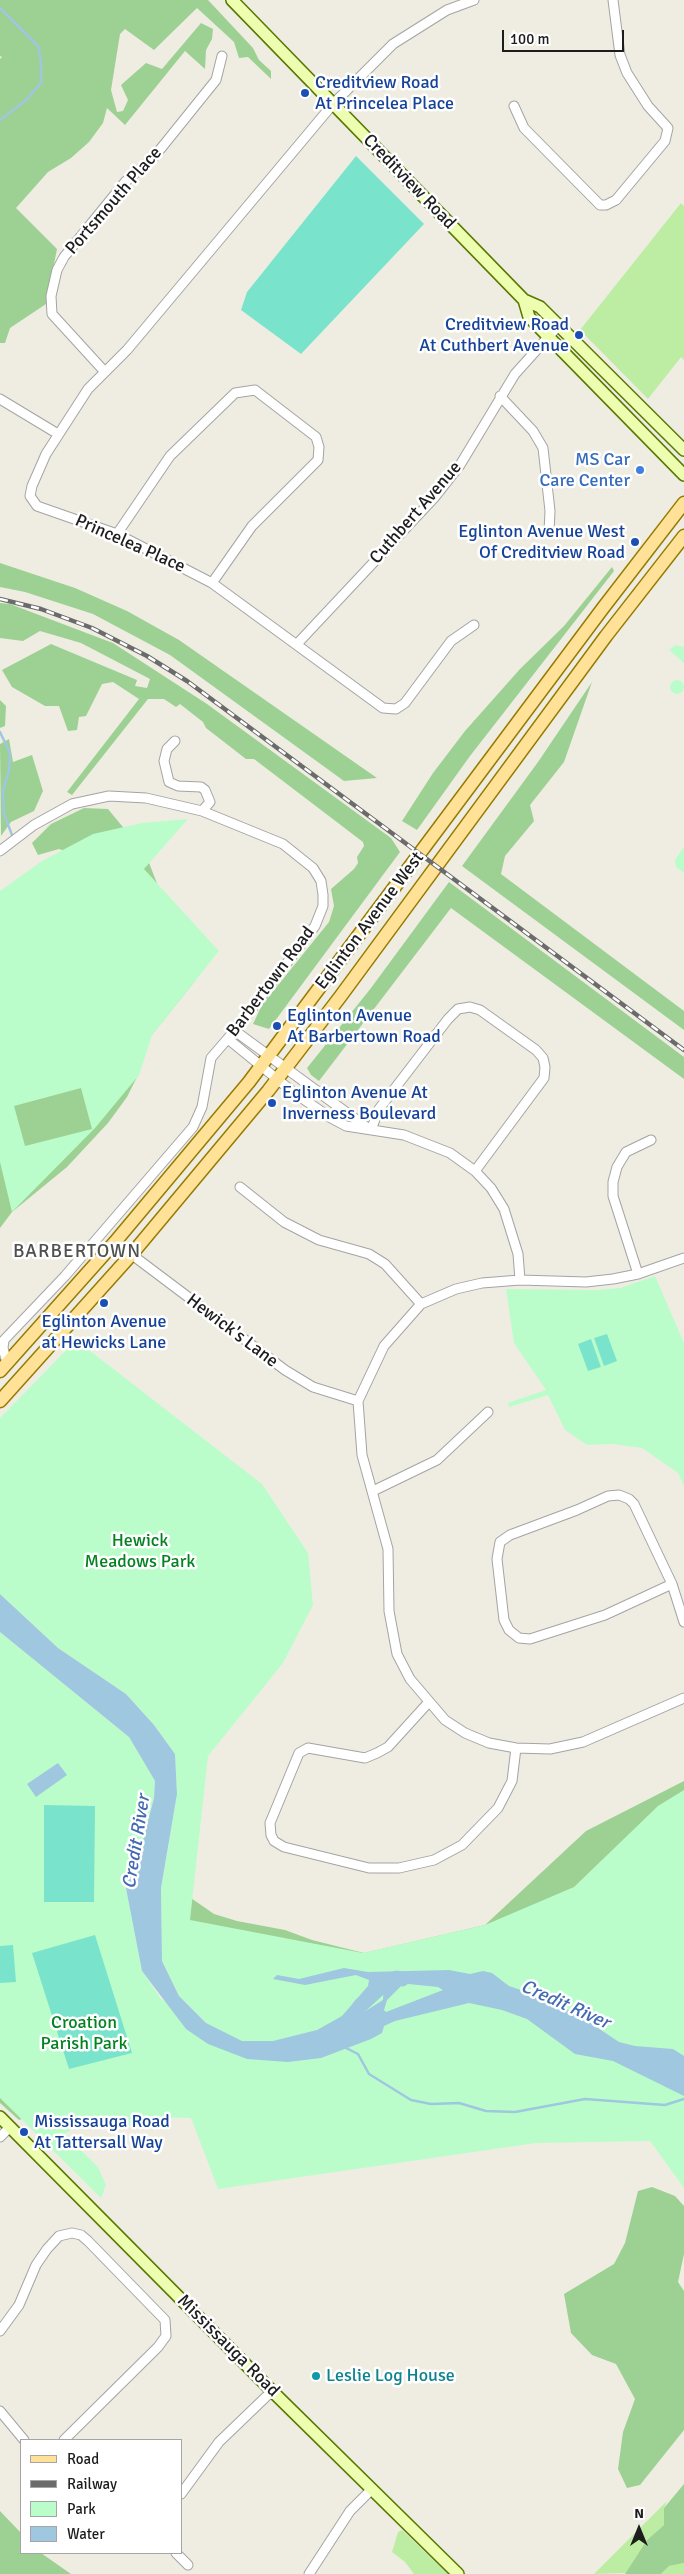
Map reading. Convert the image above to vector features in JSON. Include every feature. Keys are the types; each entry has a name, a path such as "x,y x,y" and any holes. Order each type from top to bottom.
{"main road":[{"name":"Creditview Road","path":"232,0 524,300 540,307 684,450"},
{"name":"Creditview Road","path":"524,300 529,317 684,475"},
{"path":"649,414 664,419 684,440"},
{"name":"Eglinton Avenue West","path":"3,1367 115,1242 266,1061 565,658 684,503"},
{"name":"Eglinton Avenue West","path":"0,1401 131,1255 277,1079 606,636 684,536"},
{"name":"Mississauga Road","path":"0,2117 272,2391 458,2574"}],"street":[{"name":"Princelea Place","path":"474,0 446,10 393,44 333,104 127,350 88,389 46,454 32,486 30,496 32,502 46,510 117,534 212,582 383,708 396,709 405,703 451,642 474,625"},
{"path":"514,106 524,128 600,205 606,205 616,200 665,141 668,128 648,106 627,73 620,55 613,0"},
{"name":"Portsmouth Place","path":"105,372 52,314 51,296 57,270 64,257 126,182 154,157 216,80 222,56"},
{"name":"Cuthbert Avenue","path":"297,644 434,498 460,465 500,396 516,374 559,325"},
{"path":"117,534 170,456 234,393 255,390 316,437 320,447 318,460 252,526 212,582"},
{"path":"500,396 533,431 542,448 550,511 549,532"},
{"path":"0,399 58,434"},
{"path":"175,741 167,749 164,761 169,782 178,786 200,787 205,790 210,802 202,810"},
{"name":"Barbertown Road","path":"0,851 34,825 72,804 110,796 146,798 202,810 283,844 303,858 313,868 321,881 323,894 323,906 315,926 228,1039 210,1058 202,1107 194,1127 65,1276 4,1340 3,1367"},
{"path":"371,1130 379,1108 448,1019 458,1009 470,1007 480,1010 536,1050 543,1058 545,1067 544,1078 475,1171"},
{"path":"235,1030 266,1061 277,1079 330,1118 346,1126 404,1135 425,1142 450,1153 475,1171 490,1188 504,1209 518,1254 520,1280"},
{"path":"228,1039 266,1061 285,1068 371,1130"},
{"path":"638,1274 613,1196 613,1182 617,1168 626,1152 651,1140"},
{"path":"240,1187 284,1222 319,1240 369,1254 385,1264 421,1304"},
{"name":"Hewick's Lane","path":"115,1242 285,1370 312,1387 358,1401"},
{"path":"684,1258 638,1274 586,1282 520,1280 482,1283 456,1289 421,1304 384,1346 358,1401 362,1455 388,1549 389,1611 397,1654 410,1679 428,1703 445,1720 489,1743 516,1748 550,1749 576,1744 684,1698"},
{"path":"373,1491 437,1460 488,1412"},
{"path":"672,1584 605,1615 530,1639 519,1638 509,1630 504,1620 497,1559 500,1542 510,1535 577,1510 608,1496 619,1495 629,1499 634,1504 672,1584 684,1622"},
{"path":"428,1703 388,1747 365,1758 308,1748 299,1753 270,1823 271,1835 274,1841 284,1847 369,1868 399,1868 434,1860 462,1845 498,1808 512,1781 516,1748"},
{"path":"0,2137 10,2127"},
{"path":"0,2331 19,2305 36,2265 47,2249 60,2236 72,2233 81,2235 88,2241 165,2320 166,2336 158,2347 65,2439"},
{"path":"182,2493 219,2442 272,2391"},
{"path":"0,2411 23,2439"},
{"path":"309,2574 350,2511 372,2489"},
{"path":"177,2554 188,2565"}],"green space":[{"path":"0,0 208,0 253,48 259,60 271,71 271,79 248,57 239,58 234,42 197,8 154,50 125,29 120,34 111,90 117,112 123,111 128,100 121,85 146,63 162,69 201,23 213,29 212,39 206,50 205,69 185,51 125,125 107,108 103,123 89,142 71,158 48,172 16,208 57,249 46,304 10,328 5,343 0,343 0,59 2,57 0,56"},
{"path":"356,156 424,224 301,354 241,310 247,292"},
{"path":"681,203 684,206 684,360 681,357 648,399 580,330"},
{"path":"0,563 75,588 127,611 179,640 377,778 344,781 170,655 93,614 25,592 0,587"},
{"path":"612,567 614,571 470,756 417,830 402,821 433,773 465,731 520,669 564,626"},
{"path":"0,603 10,604 113,643 207,704 391,838 400,852 269,1029 253,1024 262,1005 329,922 334,906 331,889 354,869 358,863 357,857 364,846 363,842 254,759 246,759 206,728 203,722 180,704 176,707 164,699 148,699 72,795 67,792 139,699 113,682 102,684 86,716 79,717 77,730 68,731 59,706 45,706 12,687 2,670 51,644 137,680 135,686 147,688 150,679 81,643 40,631 23,641 0,638"},
{"path":"676,645 684,647 684,663 669,650"},
{"path":"674,680 680,680 684,687 680,694 674,694 670,690 670,684"},
{"path":"592,682 564,762 530,805 534,821 505,856 501,874 684,1011 684,1030 462,866 538,762"},
{"path":"0,700 6,706 5,726 0,728"},
{"path":"9,739 13,762 32,755 43,791 34,811 11,822 1,836 0,744"},
{"path":"84,808 108,809 146,855 177,935 201,967 195,981 151,1036 139,1073 127,1097 108,1123 67,1167 12,1212 0,1228 0,1108 94,860 59,849 38,855 32,843 51,824"},
{"path":"188,819 144,869 219,951 152,1035 139,1075 95,1128 12,1212 0,1162 0,891 42,861 93,834 142,823","holes":["81,1088 92,1129 25,1146 14,1106"]},
{"path":"684,847 684,873 676,867 675,860"},
{"path":"449,882 684,1057 684,1079 451,908 319,1081 311,1075 307,1068 371,988"},
{"path":"655,1276 684,1343 684,1486 678,1473 642,1448 612,1444 587,1445 565,1430 548,1395 509,1407 508,1403 546,1390 514,1343 506,1289 596,1290 620,1288"},
{"path":"607,1334 617,1361 604,1366 594,1338"},
{"path":"591,1339 601,1367 588,1371 578,1344"},
{"name":"Hewick Meadows Park","path":"76,1340 262,1484 308,1553 313,1605 283,1663 208,1756 190,1920 363,1953 485,1925 574,1887 658,1806 684,1790 684,2188 650,2141 536,2143 218,2189 191,2118 158,2117 133,2126 91,2116 65,2134 98,2167 106,2185 101,2198 0,2098 0,1632 129,1737 155,1781 154,1798 140,1852 125,1883 142,1971 161,1999 221,2032 206,2023 179,1996 162,1961 161,1888 177,1794 175,1754 154,1725 126,1694 58,1648 0,1594 0,1418"},
{"path":"684,1781 684,1844 539,1996 193,1935 178,1889 214,1914 237,1921 285,1930 312,1940 364,1953 485,1925 586,1831"},
{"path":"44,1805 95,1806 94,1902 44,1902"},
{"name":"Croation Parish Park","path":"95,1935 132,2053 69,2069 32,1953"},
{"path":"13,1945 16,1982 0,1983 0,1946"},
{"path":"0,2084 24,2118 19,2120 0,2103"},
{"path":"652,2187 675,2196 684,2206 684,2254 678,2282 684,2291 684,2430 640,2485 627,2488 618,2469 623,2432 635,2399 616,2364 592,2355 571,2333 564,2294 614,2264 625,2243 638,2191"},
{"path":"684,2484 684,2563 669,2566 661,2574 625,2574 647,2540 664,2525 664,2508"},
{"path":"667,2501 664,2508 664,2525 647,2540 626,2573 594,2574"},
{"path":"0,2511 20,2532 20,2554 42,2554 71,2574 0,2574"},
{"path":"402,2530 448,2574 414,2574 405,2562 392,2552 398,2532"},
{"path":"684,2563 684,2574 661,2574 669,2566"}],"water":[{"name":"Credit River","path":"0,1594 58,1648 126,1694 154,1725 175,1754 177,1794 161,1888 162,1961 179,1996 206,2023 242,2041 273,2041 317,2030 342,2016 368,1986 369,1980 356,1975 305,1985 273,1979 277,1975 299,1979 344,1968 368,1972 449,1970 470,1974 483,1971 492,1973 509,1986 539,1996 577,2014 619,2042 635,2046 673,2049 684,2056 684,2096 613,2061 575,2054 527,2019 502,2010 469,2003 395,2021 384,2026 382,2033 371,2039 321,2058 288,2062 247,2059 208,2044 186,2029 142,1971 125,1883 140,1852 154,1798 155,1781 129,1737 0,1632","holes":["384,1982 383,2000 364,2012 358,2013 371,2000 377,1986","408,1984 438,1987 443,1990 386,2012 384,2010 387,2000 401,1986"]},
{"path":"58,1763 67,1775 36,1797 27,1784"}],"waterway":[{"path":"0,8 38,46 41,62 41,83 26,100 0,120"},
{"path":"0,732 10,753 9,771 3,791 4,814 12,835"},
{"name":"Credit River","path":"360,2006 383,1985 397,1978 402,1979"},
{"path":"344,2047 358,2054 369,2074 411,2100 431,2104 459,2103 486,2111 515,2112 585,2099 665,2105 684,2099"}],"railway":[{"path":"0,599 41,609 92,628 147,656 187,681 684,1050"}],"place":[{"name":"Creditview Road At Princelea Place","path":"305,93"},
{"name":"Creditview Road At Cuthbert Avenue","path":"579,335"},
{"name":"MS Car Care Center","path":"640,470"},
{"name":"Eglinton Avenue West Of Creditview Road","path":"635,542"},
{"name":"Eglinton Avenue At Barbertown Road","path":"277,1026"},
{"name":"Eglinton Avenue At Inverness Boulevard","path":"272,1103"},
{"name":"Eglinton Avenue at Hewicks Lane","path":"104,1303"},
{"name":"Mississauga Road At Tattersall Way","path":"24,2132"},
{"name":"Leslie Log House","path":"316,2376"}],"district":[{"name":"BARBERTOWN","path":"77,1252"}]}
